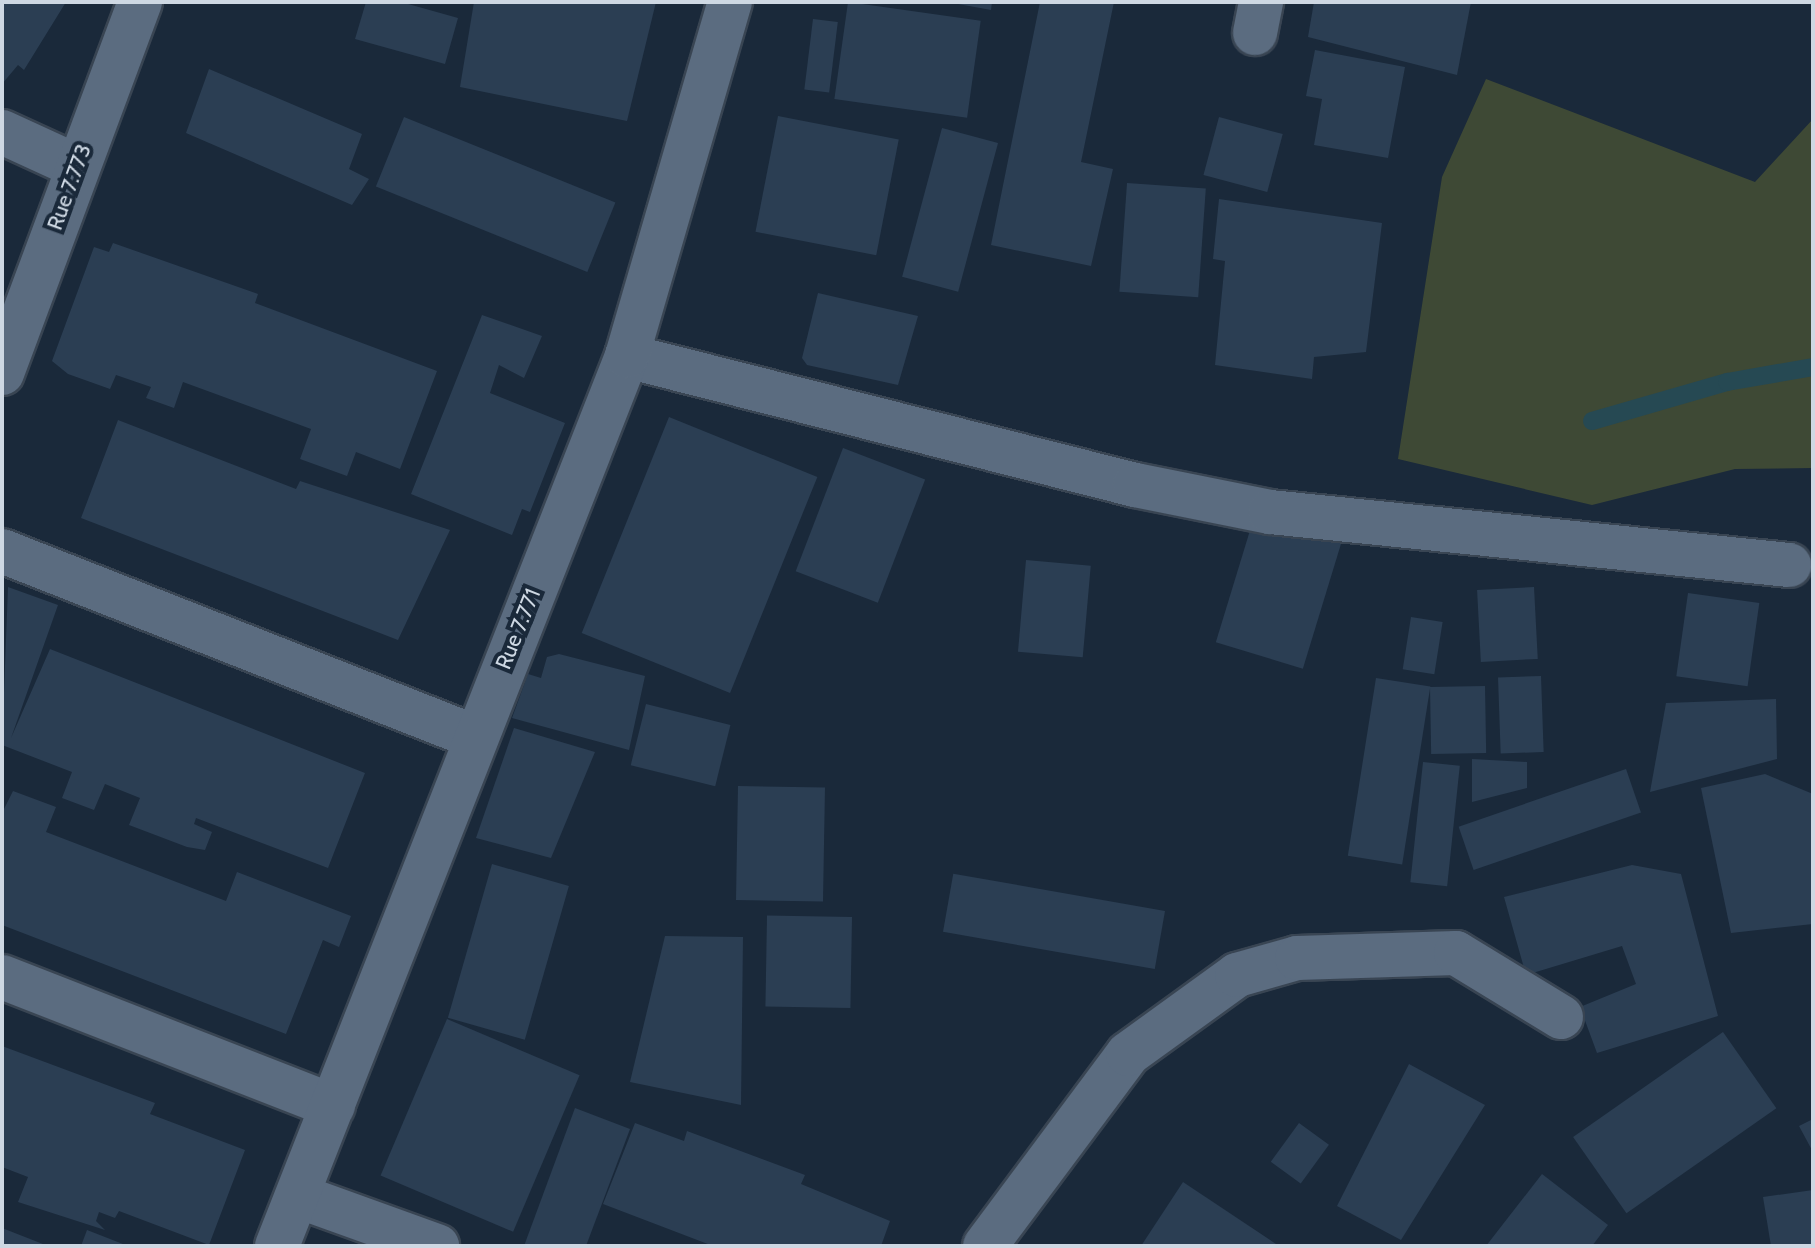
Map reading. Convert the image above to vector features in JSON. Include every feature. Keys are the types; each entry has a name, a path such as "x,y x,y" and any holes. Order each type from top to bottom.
{"street":[{"name":"Rue 7.773","path":"2,373 76,166 140,2"},
{"name":"Rue 7.771","path":"277,1246 627,356 730,2"},
{"path":"2,132 76,166"},
{"path":"627,356 1135,485 1270,512 1789,565"},
{"path":"2,551 475,737"},
{"path":"985,1246 1128,1054 1237,975 1297,958 1456,953 1561,1017"},
{"path":"2,977 333,1106"},
{"path":"298,1196 437,1246"}],"green space":[{"path":"1486,79 1755,182 1813,119 1813,468 1735,469 1592,505 1398,459 1442,177"}],"building":[{"path":"2,2 66,2 24,70 18,65 2,84"},
{"path":"366,2 401,2 458,18 445,64 355,39"},
{"path":"474,2 656,2 627,121 460,87"},
{"path":"848,2 981,21 967,118 834,99"},
{"path":"947,2 992,2 991,10"},
{"path":"1040,2 1114,2 1081,162 1113,169 1091,266 991,245"},
{"path":"1314,2 1471,2 1457,75 1308,37"},
{"path":"813,19 838,22 829,93 804,89"},
{"path":"1315,50 1405,67 1388,158 1314,145 1322,99 1306,96"},
{"path":"209,69 362,134 349,169 369,179 352,205 186,133"},
{"path":"778,116 899,139 876,255 755,232"},
{"path":"404,117 615,202 587,272 376,187"},
{"path":"1219,117 1283,134 1267,192 1203,175"},
{"path":"942,128 998,143 958,292 902,277"},
{"path":"1127,183 1206,189 1198,297 1119,292"},
{"path":"1219,199 1382,223 1366,352 1314,357 1312,379 1215,365 1225,261 1213,259"},
{"path":"113,243 258,294 255,303 437,371 400,469 356,452 347,476 300,459 311,429 183,382 174,408 146,398 151,387 116,375 110,389 68,374 52,361 94,247 109,252"},
{"path":"818,293 918,316 898,385 807,365 802,358"},
{"path":"482,315 542,336 524,378 499,365 490,393 565,423 530,512 522,509 512,535 411,494"},
{"path":"669,417 817,477 730,693 582,633"},
{"path":"118,420 296,489 300,481 450,530 398,640 81,518"},
{"path":"843,448 925,480 878,603 796,571"},
{"path":"1255,514 1342,541 1303,669 1216,642"},
{"path":"1026,560 1091,566 1083,657 1018,652"},
{"path":"8,587 58,605 11,738 50,649 365,773 328,868 196,818 194,824 212,832 205,850 187,847 129,825 140,798 105,784 94,810 62,798 72,772 2,745"},
{"path":"1534,587 1538,659 1481,662 1477,590"},
{"path":"1688,593 1759,603 1748,686 1676,676"},
{"path":"1411,617 1443,622 1434,674 1403,669"},
{"path":"559,654 645,676 629,750 512,718 528,674 541,678 547,657"},
{"path":"1541,676 1544,752 1501,753 1498,678"},
{"path":"1376,678 1430,687 1402,864 1348,856"},
{"path":"1485,686 1486,753 1431,754 1430,687"},
{"path":"1776,699 1777,759 1650,792 1666,703"},
{"path":"646,704 730,725 715,786 631,765"},
{"path":"514,728 595,752 551,858 476,838"},
{"path":"1472,759 1527,762 1527,788 1472,802"},
{"path":"1423,762 1460,766 1447,886 1410,882"},
{"path":"1626,769 1641,812 1474,870 1459,827"},
{"path":"1765,774 1813,794 1813,924 1731,933 1701,788"},
{"path":"738,786 825,788 823,902 736,900"},
{"path":"13,791 56,807 46,832 226,901 237,872 351,916 339,947 323,940 286,1034 2,925 2,813"},
{"path":"492,864 569,886 525,1040 448,1018"},
{"path":"1632,865 1681,874 1718,1016 1597,1053 1580,1007 1636,984 1622,946 1526,975 1504,897"},
{"path":"953,874 1165,911 1155,969 943,932"},
{"path":"767,916 852,917 850,1008 765,1007"},
{"path":"665,936 743,937 741,1105 630,1082"},
{"path":"447,1019 580,1075 513,1232 381,1175"},
{"path":"1723,1032 1776,1108 1626,1213 1573,1137"},
{"path":"2,1046 155,1103 150,1114 245,1150 209,1245 119,1211 115,1218 99,1212 96,1221 105,1230 18,1202 28,1177 2,1167"},
{"path":"1409,1064 1485,1105 1401,1240 1337,1206"},
{"path":"575,1108 630,1129 586,1246 524,1246"},
{"path":"1813,1119 1813,1152 1799,1126"},
{"path":"635,1123 684,1141 687,1131 805,1175 801,1184 890,1221 881,1246 713,1246 603,1204"},
{"path":"1299,1123 1329,1145 1301,1184 1271,1162"},
{"path":"1542,1174 1608,1225 1592,1246 1486,1246"},
{"path":"1183,1182 1279,1246 1141,1246"},
{"path":"1813,1190 1813,1246 1771,1246 1763,1197"},
{"path":"2,1228 48,1246 2,1246"},
{"path":"87,1230 128,1246 81,1246"}],"waterway":[{"path":"1592,421 1727,382 1813,367"}]}
